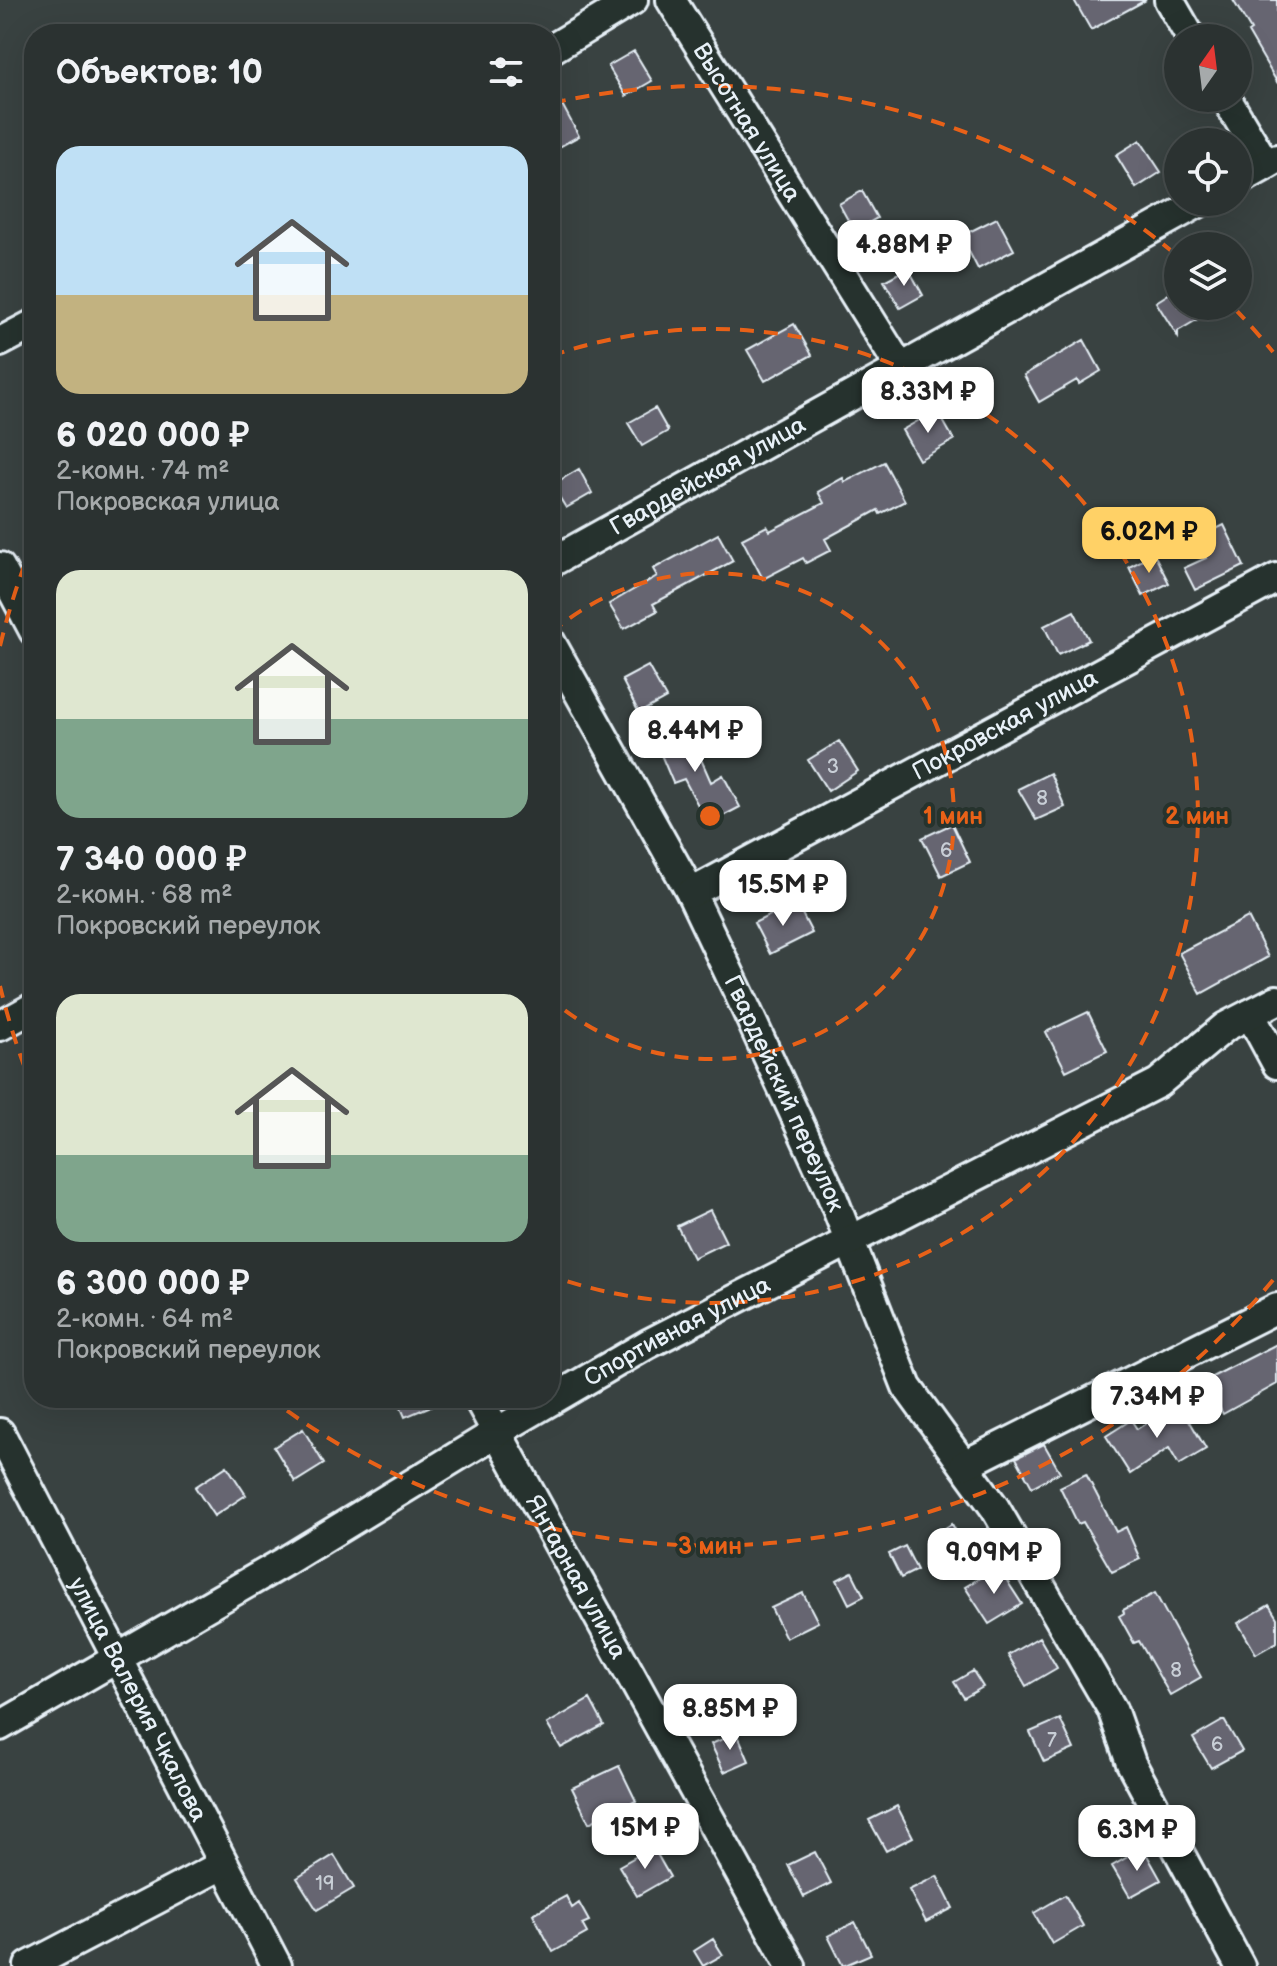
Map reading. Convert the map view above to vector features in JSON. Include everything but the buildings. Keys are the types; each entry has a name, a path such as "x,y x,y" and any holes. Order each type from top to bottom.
{"street":[{"path":"560,44 633,0"},
{"name":"Высотная улица","path":"671,0 900,367"},
{"path":"1169,0 1183,24"},
{"path":"1236,112 1271,162 1252,173"},
{"name":"Гвардейская улица","path":"560,557 1175,216"},
{"path":"0,342 24,329"},
{"path":"0,567 24,612"},
{"name":"Покровская улица","path":"691,893 1277,578"},
{"name":"Гвардейский переулок","path":"561,688 691,893 824,1177 907,1387 995,1508 1112,1709 1131,1763 1240,1966"},
{"name":"Спортивная улица","path":"560,1395 648,1344 1158,1083 1225,1027 1277,1000"},
{"path":"0,1026 24,1013"},
{"path":"1250,1014 1277,1064"},
{"path":"964,1465 1277,1308"},
{"name":"Янтарная улица","path":"484,1408 791,1966"},
{"name":"Спортивная улица","path":"0,1726 284,1562 538,1408"},
{"name":"улица Валерия Чкалова","path":"0,1433 277,1966"},
{"path":"29,1966 222,1865"}]}
